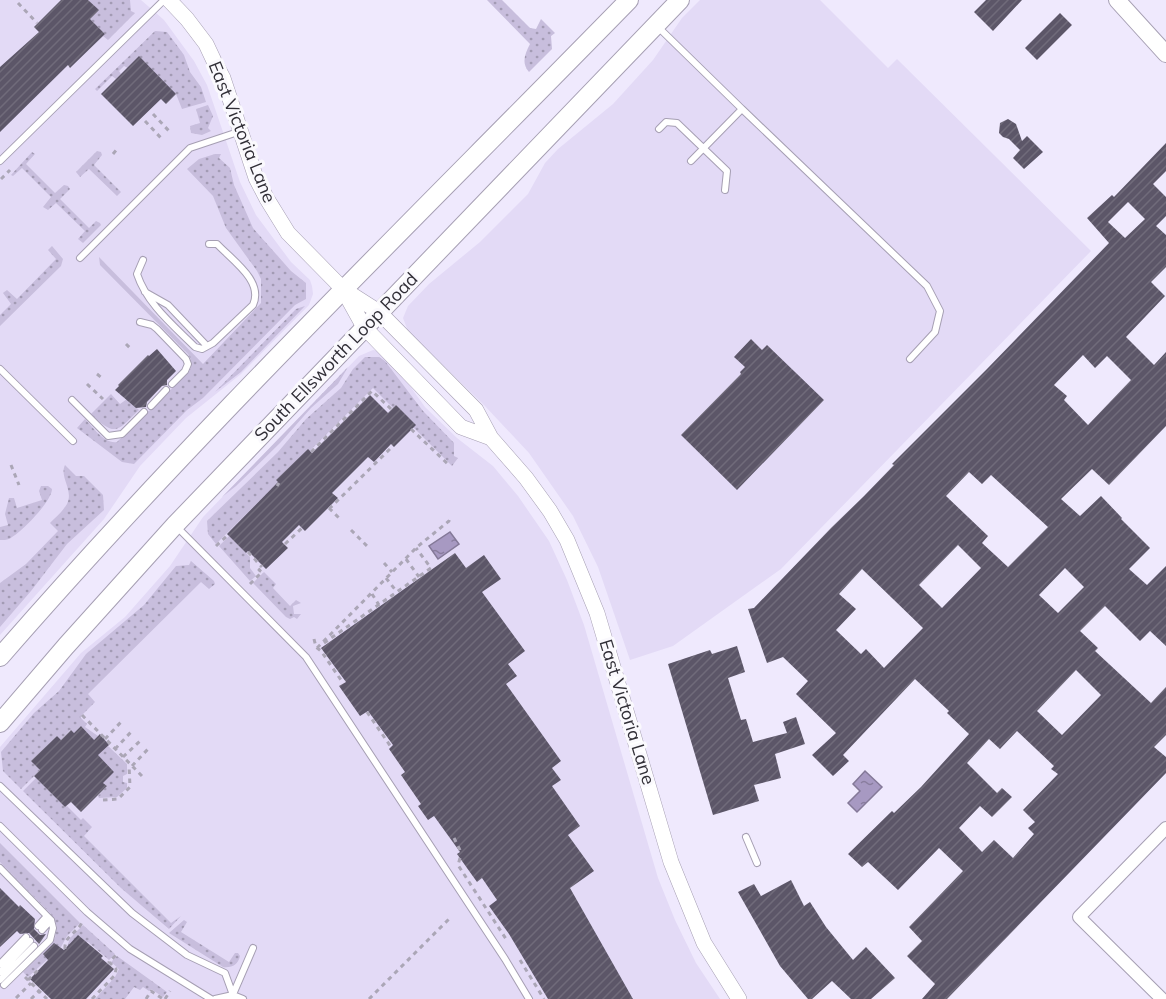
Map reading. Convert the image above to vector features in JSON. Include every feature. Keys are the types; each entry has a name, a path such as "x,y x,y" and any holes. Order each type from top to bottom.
{"main road":[{"path":"0,657 136,504 343,289 629,0"},
{"name":"South Ellsworth Loop Road","path":"0,723 175,525 680,0"},
{"path":"1117,0 1166,54"}],"street":[{"name":"East Victoria Lane","path":"167,0 187,19 206,44 223,78 256,178 277,216 306,252 343,289 379,312 476,410 491,438 526,478 550,511 579,565 597,613 618,677 671,862 704,943 739,999"},
{"name":"East Victoria Lane","path":"343,289 364,327 461,427 491,438"},
{"path":"1162,999 1079,917 1166,828"}],"lane":[{"path":"0,161 167,0"},
{"path":"656,25 927,285 940,311 935,332 910,359"},
{"path":"691,161 742,109"},
{"path":"659,129 666,122 677,123 704,148 728,171 724,190"},
{"path":"80,258 190,148 241,131"},
{"path":"143,260 137,274 142,290 158,310 195,347 202,349 253,305 256,297 250,278 217,244 209,244"},
{"path":"142,290 168,305 207,346"},
{"path":"140,322 152,325 186,358 188,364 185,371 172,384"},
{"path":"0,369 73,441"},
{"path":"151,406 166,390"},
{"path":"72,400 108,436 122,434 144,412"},
{"path":"175,525 306,657 529,999"},
{"path":"0,786 132,913 187,955 225,974 232,997"},
{"path":"0,826 87,912 130,949 213,999 232,997 243,999"},
{"path":"746,837 757,862"},
{"path":"0,868 50,921 50,940 2,982"},
{"path":"42,930 50,921"},
{"path":"2,982 30,942"},
{"path":"0,964 30,942"},
{"path":"0,972 30,942"},
{"path":"232,997 253,948"}],"path":[{"path":"18,3 37,23"},
{"path":"153,114 169,131"},
{"path":"145,122 161,138"},
{"path":"112,153 118,148"},
{"path":"1,179 10,170"},
{"path":"126,344 131,349"},
{"path":"97,374 102,378"},
{"path":"87,384 102,399"},
{"path":"311,452 372,391 391,410"},
{"path":"411,429 450,466"},
{"path":"339,518 329,508 393,446"},
{"path":"11,465 19,485"},
{"path":"317,648 416,548 449,521 451,516"},
{"path":"285,544 302,528"},
{"path":"351,530 369,548"},
{"path":"216,546 228,535"},
{"path":"317,648 431,568 416,548"},
{"path":"248,552 263,566 260,570 262,572 250,584"},
{"path":"406,559 419,577"},
{"path":"384,563 392,572"},
{"path":"386,578 397,592"},
{"path":"371,593 379,605"},
{"path":"357,608 363,616"},
{"path":"315,639 317,648 344,683"},
{"path":"367,712 391,747"},
{"path":"82,715 143,777"},
{"path":"105,739 121,722"},
{"path":"371,734 379,729"},
{"path":"115,749 131,732"},
{"path":"123,757 140,741"},
{"path":"130,764 148,749"},
{"path":"103,800 118,799 130,787 130,764"},
{"path":"454,838 461,852"},
{"path":"460,858 458,865 506,939"},
{"path":"369,999 450,918"},
{"path":"65,949 69,937 81,927 82,922"},
{"path":"92,999 115,975 116,969 109,962 118,953"},
{"path":"519,959 544,999"},
{"path":"27,980 39,968"},
{"path":"21,974 47,999"},
{"path":"16,998 31,983"},
{"path":"31,999 39,991"},
{"path":"146,999 151,991 164,999 170,991"}],"shaded area":[{"path":"0,0 141,0 164,20 194,61 207,85 240,182 256,215 291,262 310,280 313,294 309,305 241,374 186,418 140,466 104,519 0,635"},
{"path":"88,0 130,0 131,11 135,13 108,40 90,19 98,10"},
{"path":"487,0 502,0 530,28 536,29 541,19 555,33 551,36 552,49 529,72 524,62 530,44"},
{"path":"700,0 820,0 888,68 897,59 1091,251 781,569 673,646 630,660 598,567 573,516 529,453 484,405 408,331 403,318 408,306 429,284 480,242 528,194 545,163 558,149 613,104 653,60 682,18"},
{"path":"155,31 167,32 184,55 190,72 201,87 206,102 182,109 176,94 124,66 116,79 112,76 97,91 95,89"},
{"path":"208,105 213,116 208,128 211,131 202,135 191,133 190,126 200,123 196,109"},
{"path":"97,151 102,155 94,165 121,192 117,196 89,169 80,177 76,172"},
{"path":"32,152 35,154 26,164 55,193 64,185 68,186 70,189 60,199 89,228 96,221 100,223 101,225 83,243 78,239 85,231 56,203 48,210 43,207 51,197 22,168 13,176 11,175"},
{"path":"221,154 219,158 230,168 234,185 253,228 291,271 306,283 306,299 295,305 134,464 122,462 77,428 85,419 108,441 117,442 188,373 191,364 188,354 100,265 99,257 203,364 261,303 261,279 257,271 226,228 213,196 187,169 199,159"},
{"path":"52,246 63,259 61,266 0,326 0,315 11,304 3,293 7,290 17,299 56,259 48,250"},
{"path":"305,306 241,372 215,392 296,309"},
{"path":"373,350 384,352 425,407 457,438 493,466 518,496 549,541 584,625 658,878 696,963 720,999 0,999 0,747 81,653 125,617 170,566 203,517 359,356"},
{"path":"365,357 379,357 385,361 423,411 454,443 454,456 458,458 452,466 413,427 396,405 393,408 373,388 216,544 208,534 207,521 278,452 306,419 341,388 353,369"},
{"path":"348,367 338,384 311,408 280,443 236,486 222,497"},
{"path":"111,394 120,404 127,399 139,410 116,429 111,429 99,422 91,414"},
{"path":"65,465 76,476 84,476 103,495 104,510 67,544 0,627 0,583 26,564 58,531 50,523 69,499 64,474"},
{"path":"41,486 48,486 52,489 42,509 14,536 0,540 0,527 8,525 5,514 9,498 14,498 17,508 42,500 39,491"},
{"path":"229,536 250,557 250,568 256,576 250,581 219,546"},
{"path":"191,561 215,584 209,589 201,582 88,694 95,702 80,717 87,724 85,727 98,736 91,743 90,736 81,726 74,733 70,730 61,740 57,736 32,761 40,770 21,789 3,771 1,752 34,713 59,691 86,654 144,605 176,566 189,565"},
{"path":"264,572 276,584 273,588 290,606 296,600 301,603 293,606 294,614 301,614 297,619 286,617 253,583"},
{"path":"108,746 127,764 127,774 123,776 123,782 127,783 127,788 117,797 99,798 98,796 107,786 103,783 114,772 96,756"},
{"path":"36,778 65,807 67,806 92,827 84,836 171,923 181,916 169,929 121,888 23,791"},
{"path":"0,843 80,923 67,936 61,947 28,977 23,972 55,938 57,926 51,914 0,862"},
{"path":"184,920 187,922 181,932 229,962 235,953 238,953 240,956 238,962 232,966 223,967 169,933"},
{"path":"83,925 115,954 109,960 88,942 67,947 70,938"},
{"path":"117,956 167,992 163,997 151,989 149,991 143,987 140,990 134,987 125,999 95,999 115,977 119,969 111,962"}],"water":[{"path":"450,532 459,544 438,559 429,546"},
{"path":"865,771 882,787 857,812 848,803 860,791 853,784"}],"building":[{"path":"61,0 88,0 99,10 90,19 105,34 70,68 68,65 0,132 0,67 39,32 34,27"},
{"path":"986,0 1022,0 993,31 974,12"},
{"path":"1060,13 1072,25 1037,60 1025,48"},
{"path":"139,56 176,94 166,104 161,99 133,126 101,94"},
{"path":"1008,119 1016,124 1022,141 1027,136 1043,152 1024,169 1013,158 1020,150 999,133 1000,123"},
{"path":"1166,143 1166,171 1153,184 1166,197 1166,216 1156,226 1166,235 1166,267 1151,282 1165,296 1126,337 1154,365 1166,352 1166,426 1109,485 1092,469 1061,499 1080,516 1101,496 1150,548 1129,569 1147,585 1166,566 1166,646 1150,631 1140,641 1105,606 1080,631 1098,648 1095,651 1151,703 1166,687 1166,735 1154,747 1166,757 1166,773 947,999 922,999 935,984 907,956 922,941 909,927 963,871 939,848 898,890 868,862 862,867 848,854 892,811 894,813 921,787 969,734 947,713 949,711 915,679 843,755 849,761 833,776 812,755 836,733 796,694 808,681 783,657 767,663 748,609 754,608 1109,243 1087,218 1112,195 1114,197","holes":["1128,202 1145,219 1125,238 1108,222","1083,355 1095,368 1107,356 1131,380 1088,425 1064,400 1067,396 1054,385","969,472 982,484 991,475 1048,527 1008,567 982,543 988,536 946,496","958,545 981,568 942,608 919,585","1065,568 1084,587 1058,613 1039,595","862,569 923,628 884,668 866,649 861,654 836,630 856,609 839,594","1076,670 1101,695 1062,735 1037,711","1017,731 1054,766 1051,769 1058,774 1023,810 1035,822 1028,828 1034,834 1013,858 994,840 982,852 959,828 980,806 992,817 1012,797 1002,788 997,793 967,763 989,739 1000,749"]},
{"path":"751,339 762,350 767,345 824,400 737,490 681,435 741,374 740,372 745,367 734,357"},
{"path":"157,349 176,371 167,380 167,385 162,386 147,402 146,407 136,408 115,390 148,355"},
{"path":"370,395 388,413 396,405 416,425 394,447 391,444 374,462 368,457 332,493 338,498 305,531 299,525 282,542 288,548 266,569 227,534 278,482 276,480 308,449 312,453"},
{"path":"455,553 466,568 484,555 501,579 482,592 525,651 508,664 517,676 506,684 561,761 552,768 561,780 552,786 580,826 568,835 594,871 570,888 633,999 548,999 509,934 489,906 497,900 482,878 477,882 457,854 460,852 434,816 428,820 418,806 421,804 401,775 405,772 389,749 393,745 368,711 360,716 339,686 346,682 321,648"},
{"path":"737,646 745,672 728,678 741,720 746,719 753,742 787,733 783,722 796,717 805,744 775,754 781,778 754,785 759,801 713,815 668,664 710,650 712,654"},
{"path":"81,726 94,740 100,734 109,745 98,755 114,772 103,783 107,786 81,812 71,802 65,807 34,776 40,770 31,761 57,736 61,740 71,730 74,733"},
{"path":"791,880 804,906 810,902 826,927 853,960 866,947 895,978 871,999 851,999 832,981 812,999 808,999 780,966 738,892 754,884 761,896"},
{"path":"0,888 35,919 34,929 40,935 46,934 39,944 29,933 20,934 17,931 0,947"},
{"path":"78,935 103,956 101,958 114,969 86,999 51,999 30,979 48,960 43,954 54,943 64,950"}]}
